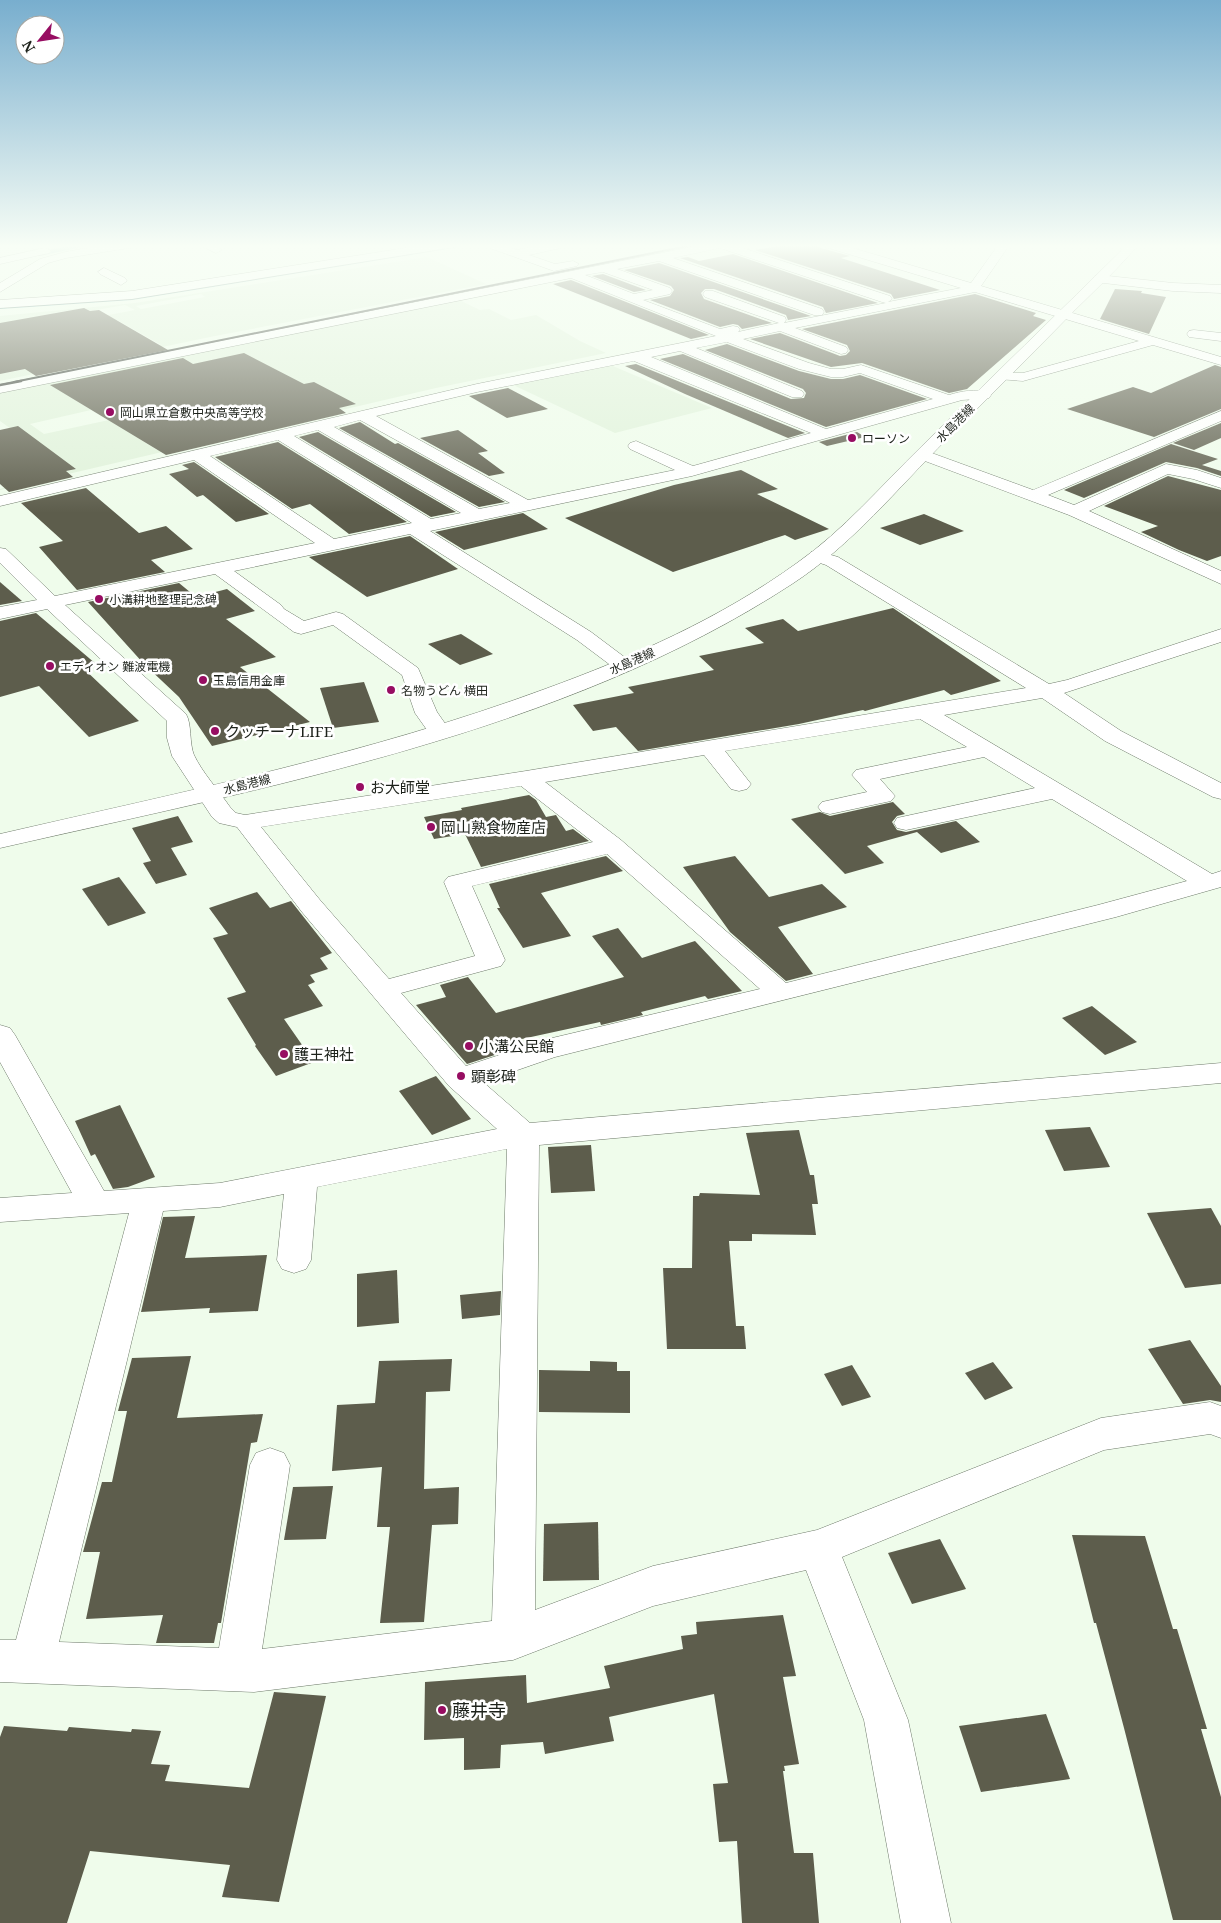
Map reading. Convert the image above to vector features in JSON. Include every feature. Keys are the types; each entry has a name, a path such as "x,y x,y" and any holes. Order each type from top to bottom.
{"street":[{"path":"0,389 274,334"},
{"path":"0,501 477,388 743,334"},
{"path":"801,334 842,350"},
{"name":"水島港線","path":"0,841 365,755 518,706 624,666 670,645 787,579 849,530 1044,334"},
{"path":"1129,334 1220,360"},
{"path":"1194,334 1221,337"},
{"path":"729,338 804,366 831,372 861,369 947,400"},
{"path":"1002,376 1023,377 1154,341"},
{"path":"682,347 797,394"},
{"path":"635,356 820,431"},
{"path":"0,613 692,472 969,394 984,395"},
{"path":"362,415 528,506"},
{"path":"1035,495 1221,416"},
{"path":"320,425 478,516"},
{"path":"280,434 584,636 624,666"},
{"path":"636,446 692,472"},
{"path":"196,454 332,546"},
{"path":"923,455 1035,495 1219,575"},
{"path":"1197,475 1221,466"},
{"path":"1075,512 1166,470 1197,475 1221,483"},
{"path":"0,553 51,603 178,719 178,738 183,756 221,812 228,818 245,822 526,778 1046,691 1073,685 1221,635"},
{"path":"817,556 832,561 1046,691 1113,736 1221,792"},
{"path":"220,569 301,628 336,618 411,672 426,713 440,732"},
{"path":"924,712 1056,791 1215,881"},
{"path":"710,747 739,784"},
{"path":"830,807 883,796 864,775 987,750"},
{"path":"526,778 612,845 781,993"},
{"path":"906,823 1056,791"},
{"path":"245,822 282,870 460,1079 522,1135 513,1639"},
{"path":"382,989 491,960 457,882 612,845"},
{"path":"460,1079 548,1049 1107,911 1215,881"},
{"path":"0,1035 94,1203"},
{"path":"0,1210 220,1194 522,1135 1221,1073"},
{"path":"294,1260 302,1178"},
{"path":"149,1199 16,1661 254,1671 513,1639 654,1586 818,1548 1101,1434 1210,1418 1221,1422"},
{"path":"237,1670 270,1465"},
{"path":"818,1548 886,1720 926,1923"}],"shaded area":[{"path":"12,334 95,334 161,345 141,334 227,334 0,381 0,369 6,373 87,357"},
{"path":"284,334 568,334 606,353 436,388 0,490 76,469 36,440 28,441 0,421 0,391","holes":["56,388 184,443 157,450 109,420 44,434 30,424 91,410"]},
{"path":"608,364 712,408 615,433 509,383"}],"building":[{"path":"0,334 140,334 168,350 36,376 25,369 0,374"},
{"path":"678,334 709,335 691,339"},
{"path":"782,334 840,356 846,355 850,351 847,345 815,334 1030,334 967,389 949,393 862,363 831,367 750,339"},
{"path":"727,344 799,371 831,379 843,379 860,375 927,399 826,427 660,359 683,354 791,399 804,398 806,393 803,389 705,350"},
{"path":"244,353 304,384 314,382 356,404 339,408 346,413 166,455 50,385 183,358 193,364"},
{"path":"636,364 805,433 788,438 625,366"},
{"path":"1215,365 1221,367 1221,409 1154,437 1067,409 1133,387 1151,393"},
{"path":"508,388 548,409 507,418 469,396"},
{"path":"360,422 395,444 398,443 505,502 479,507 339,428"},
{"path":"1221,423 1221,438 1194,450 1173,443"},
{"path":"18,426 76,469 66,471 73,477 9,492 0,484 0,430"},
{"path":"458,430 488,451 478,453 505,473 489,476 420,438"},
{"path":"318,432 456,512 431,517 299,437"},
{"path":"857,432 865,437 827,446 819,442"},
{"path":"278,442 407,522 349,534 310,504 292,509 215,457"},
{"path":"1171,444 1218,459 1202,465 1221,471 1221,476 1197,468 1166,462 1084,498 1064,490"},
{"path":"194,462 269,514 236,522 203,495 197,497 169,474 189,469 182,465"},
{"path":"741,470 778,489 757,494 829,529 795,540 785,535 673,572 565,518 674,485"},
{"path":"1168,476 1221,490 1221,556 1207,561 1179,550 1141,532 1158,526 1104,506"},
{"path":"86,488 139,533 166,526 193,549 151,560 165,572 77,590 39,547 63,541 21,503"},
{"path":"523,513 548,529 464,550 435,532"},
{"path":"924,514 964,531 920,545 880,528"},
{"path":"410,536 458,569 367,597 309,557"},
{"path":"0,582 22,601 0,605"},
{"path":"179,583 196,597 227,589 255,611 226,619 276,657 240,667 310,722 212,746 179,697 144,664 88,602"},
{"path":"893,608 1001,681 951,695 944,690 865,711 638,751 616,727 593,731 573,705 634,693 628,687 714,670 699,656 764,643 745,628 783,619 798,631"},
{"path":"36,613 96,664 83,668 139,721 89,737 39,686 0,697 0,621"},
{"path":"461,634 493,654 460,665 428,644"},
{"path":"364,682 379,722 333,728 320,688"},
{"path":"529,795 536,800 546,817 556,815 566,831 573,829 589,841 481,867 465,834 434,839 424,817 462,810 461,808"},
{"path":"893,802 905,814 897,816 892,822 897,830 906,832 956,821 980,842 941,853 917,832 867,846 884,863 845,874 791,819 820,812 830,816"},
{"path":"178,816 193,842 171,848 187,875 156,884 143,863 151,861 132,828"},
{"path":"606,856 623,871 541,893 571,936 523,948 497,908 500,908 489,884"},
{"path":"735,856 769,897 822,884 847,907 778,927 813,974 786,981 730,932 683,867"},
{"path":"119,877 146,913 108,926 82,889"},
{"path":"257,892 270,908 291,901 332,953 320,958 328,969 310,975 315,982 308,985 323,1006 284,1019 314,1062 276,1076 255,1046 227,998 246,992 213,938 228,934 209,908"},
{"path":"618,928 642,958 695,941 742,991 708,999 705,996 641,1012 643,1015 601,1025 600,1022 499,1044 504,1052 467,1064 416,1005 446,997 440,985 468,977 496,1013 624,977 592,936"},
{"path":"1092,1006 1137,1042 1105,1055 1062,1018"},
{"path":"436,1076 471,1119 432,1135 399,1091"},
{"path":"120,1105 155,1177 128,1187 113,1189 95,1154 91,1156 75,1121"},
{"path":"1090,1127 1110,1167 1064,1171 1045,1130"},
{"path":"799,1130 810,1175 814,1175 818,1204 812,1204 816,1235 752,1234 752,1241 729,1241 736,1326 744,1326 746,1349 667,1349 663,1268 692,1268 693,1196 699,1196 700,1193 760,1195 746,1133"},
{"path":"591,1145 595,1191 551,1193 548,1147"},
{"path":"1211,1208 1221,1226 1221,1284 1185,1288 1147,1213"},
{"path":"195,1216 185,1258 267,1255 258,1311 209,1313 210,1308 141,1312 163,1217"},
{"path":"397,1270 399,1323 357,1327 357,1274"},
{"path":"501,1291 500,1315 462,1319 460,1295"},
{"path":"1190,1340 1221,1386 1221,1402 1210,1400 1183,1404 1148,1349"},
{"path":"191,1356 177,1418 263,1414 257,1442 251,1443 221,1623 218,1623 214,1643 156,1643 163,1615 86,1619 100,1552 83,1552 102,1482 112,1482 127,1411 118,1411 132,1358"},
{"path":"452,1359 450,1391 426,1392 424,1489 459,1487 458,1524 432,1525 424,1622 380,1623 390,1527 377,1527 382,1467 332,1471 337,1405 375,1403 379,1361"},
{"path":"590,1361 617,1362 617,1371 630,1371 630,1413 539,1412 539,1370 590,1371"},
{"path":"993,1362 1013,1388 985,1400 965,1373"},
{"path":"852,1365 871,1397 842,1406 824,1374"},
{"path":"333,1486 326,1539 284,1540 293,1487"},
{"path":"598,1522 599,1580 543,1581 544,1524"},
{"path":"1072,1535 1145,1536 1173,1629 1177,1629 1207,1729 1201,1729 1221,1797 1221,1920 1173,1920"},
{"path":"940,1539 966,1589 912,1604 888,1553"},
{"path":"783,1615 796,1676 783,1677 799,1764 784,1766 785,1771 783,1771 794,1853 813,1853 819,1923 742,1923 737,1841 719,1842 713,1784 728,1783 714,1694 609,1717 614,1741 545,1754 543,1742 501,1745 500,1768 464,1770 464,1738 424,1740 425,1682 526,1675 527,1703 610,1688 604,1666 683,1649 681,1636 697,1634 696,1622"},
{"path":"274,1692 326,1696 279,1902 222,1897 230,1865 90,1851 67,1923 0,1923 0,1737 4,1726 67,1731 69,1727 131,1732 132,1729 161,1731 151,1764 170,1765 165,1781 249,1788"},
{"path":"1046,1714 1070,1779 981,1792 959,1726"}],"railway":[{"path":"14,382 253,334"},
{"path":"0,385 21,381"}],"place":[{"name":"岡山県立倉敷中央高等学校","path":"110,412"},
{"name":"ローソン","path":"852,438"},
{"name":"小溝耕地整理記念碑","path":"99,599"},
{"name":"エディオン 難波電機","path":"50,666"},
{"name":"玉島信用金庫","path":"203,680"},
{"name":"名物うどん 横田","path":"391,690"},
{"name":"クッチーナLIFE","path":"215,731"},
{"name":"お大師堂","path":"360,787"},
{"name":"岡山熟食物産店","path":"431,827"},
{"name":"小溝公民館","path":"469,1046"},
{"name":"護王神社","path":"284,1054"},
{"name":"顕彰碑","path":"461,1076"},
{"name":"藤井寺","path":"442,1710"}]}
